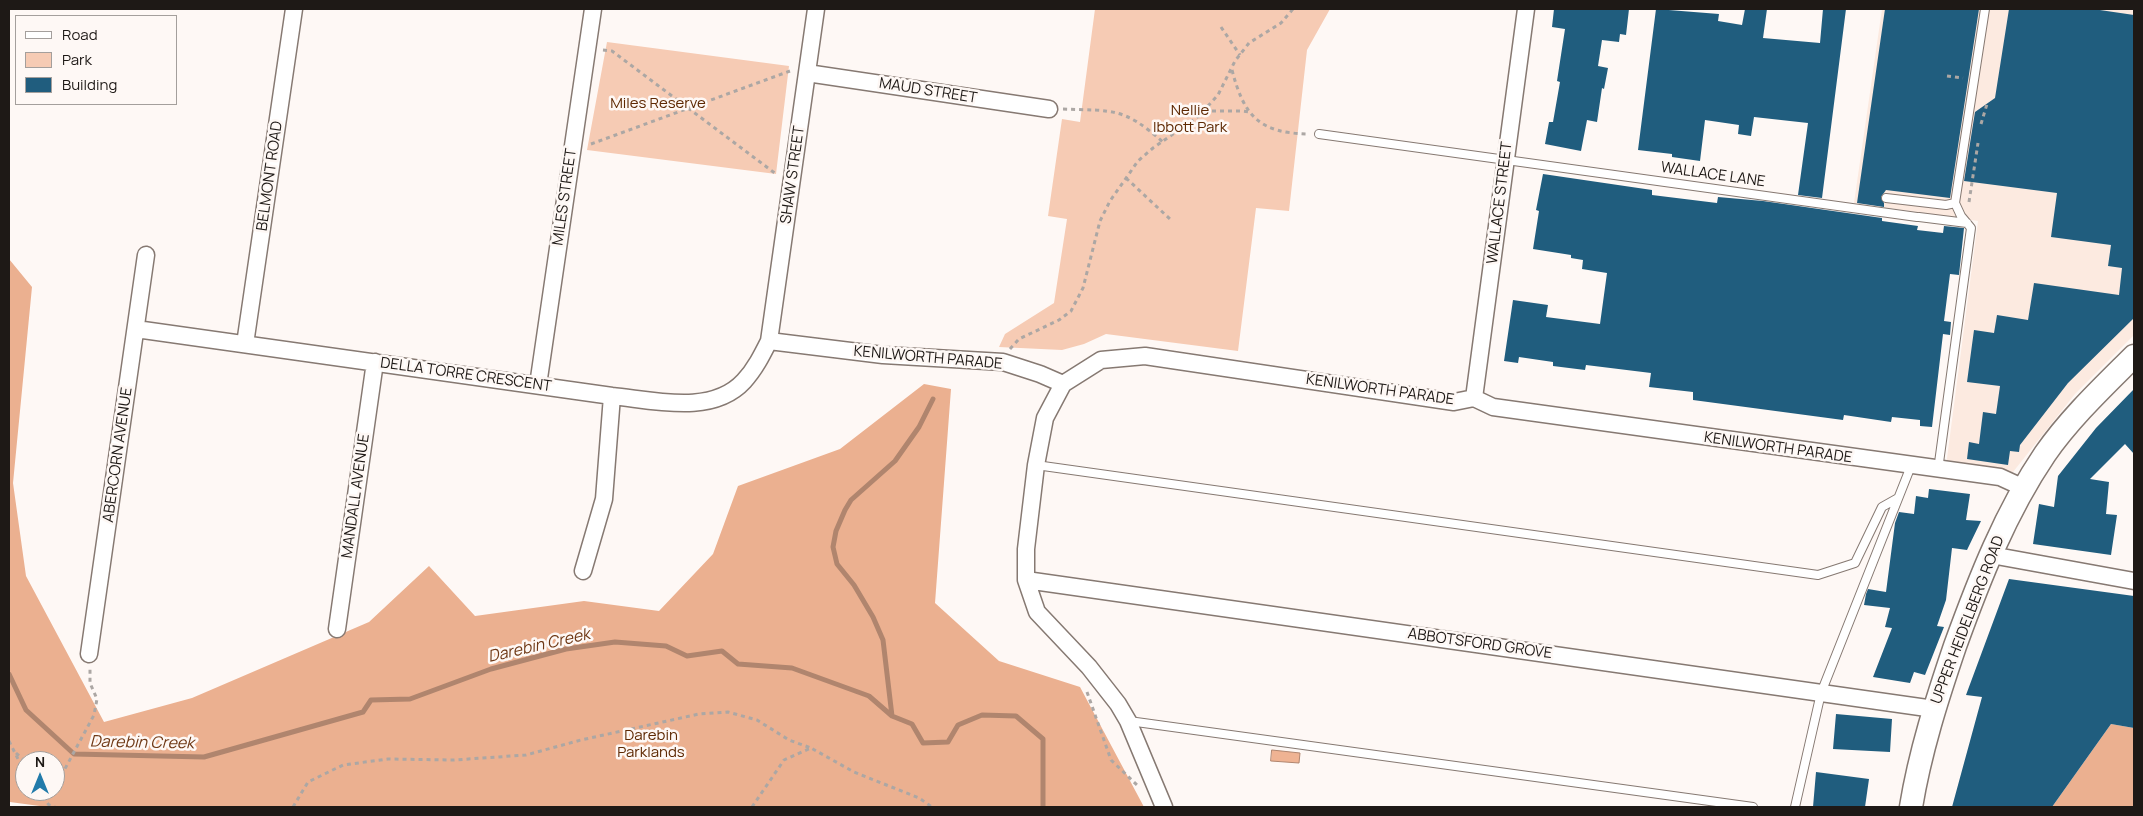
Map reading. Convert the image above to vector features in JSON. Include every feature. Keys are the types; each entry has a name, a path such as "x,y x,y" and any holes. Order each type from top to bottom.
{"main road":[{"name":"UPPER HEIDELBERG ROAD","path":"1911,807 1916,776 1934,709 1977,588 2024,488 2045,454 2063,431 2134,356"}],"street":[{"name":"BELMONT ROAD","path":"245,344 294,9"},
{"name":"MILES STREET","path":"538,385 593,9"},
{"name":"SHAW STREET","path":"769,342 816,9"},
{"name":"WALLACE STREET","path":"1474,398 1526,9"},
{"name":"MAUD STREET","path":"807,73 1049,110"},
{"name":"ABERCORN AVENUE","path":"90,661 146,256"},
{"name":"DELLA TORRE CRESCENT","path":"136,329 612,396 690,404 721,396 744,382 769,342"},
{"name":"KENILWORTH PARADE","path":"769,342 883,355 1004,362 1063,384 1101,360 1145,356 1454,402 1474,398 1493,408 2000,478 2024,488"},
{"name":"MANDALL AVENUE","path":"338,629 375,362"},
{"path":"1063,384 1045,418 1036,465 1026,549 1026,580 1037,612 1089,667 1128,720 1164,807"},
{"path":"583,571 604,499 612,396"},
{"path":"1991,555 2134,581"},
{"name":"ABBOTSFORD GROVE","path":"1026,580 1934,709"}],"lane":[{"path":"1938,470 1970,228 1955,203 1985,9"},
{"name":"WALLACE LANE","path":"1319,134 1967,223"},
{"path":"1886,198 1946,205 1955,203"},
{"path":"1036,465 1818,575 1856,563 1882,507 1898,498"},
{"path":"1795,807 1821,693 1911,466"},
{"path":"1128,720 1753,807"}],"path":[{"path":"1004,362 1008,351 1020,339 1059,320 1071,311 1083,288 1096,243 1100,221 1110,201 1138,161 1204,111 1218,96 1231,70 1249,43 1281,23 1293,9"},
{"path":"1221,27 1240,55"},
{"path":"587,49 612,51 776,174"},
{"path":"1231,70 1236,87 1254,118 1272,129 1300,134 1319,134"},
{"path":"591,144 790,71"},
{"path":"1947,76 1974,80"},
{"path":"1980,130 1987,104"},
{"path":"1049,110 1102,109 1123,113 1137,121 1163,142"},
{"path":"1204,111 1241,110 1250,112"},
{"path":"1969,202 1978,139"},
{"path":"1126,178 1171,220"},
{"path":"65,769 94,715 97,700 90,682 90,661"},
{"path":"1086,691 1111,760 1138,786 1140,792"},
{"path":"293,807 308,782 343,765 388,759 454,760 526,755 582,740 699,714 728,712 757,720 789,740 811,748 854,772 919,798 932,807"},
{"path":"9,740 14,750"},
{"path":"752,807 784,760 811,748"},
{"path":"49,806 55,807"}],"shaded area":[{"path":"1882,9 2134,9 2134,335 2075,394 2013,472 1946,466 1978,221 1854,203"},
{"path":"1272,750 1300,753 1299,763 1271,761"}],"green space":[{"name":"Nellie Ibbott Park","path":"1095,9 1330,9 1307,50 1289,211 1256,208 1238,351 1106,334 1084,344 1062,350 999,347 1005,334 1054,303 1067,219 1048,216 1062,119 1080,122"},
{"name":"Miles Reserve","path":"607,42 789,66 776,174 587,150"},
{"name":"Darebin Parklands","path":"9,259 32,287 13,483 26,576 104,722 192,698 369,622 429,566 475,616 584,601 659,611 713,554 738,486 840,449 924,384 951,389 935,603 999,661 1080,687 1144,807 47,807 10,802"},
{"path":"2111,724 2134,728 2133,807 2052,807"}],"building":[{"path":"1554,9 1629,9 1626,35 1620,34 1619,42 1602,40 1598,66 1608,68 1604,89 1602,88 1597,122 1587,120 1581,151 1545,144 1549,122 1553,122 1560,82 1557,81 1565,29 1552,27"},
{"path":"1656,9 1719,14 1718,21 1742,25 1745,9 1767,9 1763,38 1820,43 1823,9 1846,9 1822,198 1798,195 1808,123 1754,117 1751,136 1738,134 1739,125 1705,120 1700,161 1672,157 1672,154 1638,150"},
{"path":"1885,9 1979,9 1950,198 1886,190 1881,197 1884,207 1857,203"},
{"path":"2009,9 2093,9 2134,15 2134,318 2068,383 2020,445 2019,452 2010,451 2008,465 1967,459 1969,442 1979,444 1983,412 1996,414 2000,386 1967,382 1974,330 1994,333 1997,315 2028,320 2034,283 2119,295 2122,268 2108,266 2111,245 2051,237 2057,193 1964,181 1975,112 1995,98"},
{"path":"1543,174 1652,190 1652,195 1717,203 1718,197 1763,201 1882,218 1882,221 1918,226 1917,230 1943,233 1944,226 1964,228 1959,275 1950,274 1944,321 1951,322 1950,335 1943,334 1932,427 1920,426 1920,420 1892,417 1891,422 1844,415 1843,420 1693,400 1693,392 1649,387 1651,373 1586,365 1585,370 1553,366 1553,362 1519,357 1518,363 1504,361 1513,300 1548,305 1546,317 1600,324 1607,273 1582,269 1583,260 1571,258 1571,255 1533,249 1539,211 1536,210"},
{"path":"2134,389 2134,454 2125,444 2090,479 2109,482 2106,514 2117,515 2111,555 2033,544 2039,504 2054,507 2058,476 2096,428"},
{"path":"1929,489 1970,494 1966,520 1981,521 1967,550 1952,548 1946,600 1937,626 1944,627 1925,675 1914,672 1910,683 1873,677 1892,628 1885,627 1890,608 1864,605 1866,594 1868,589 1886,592 1895,523 1899,512 1914,514 1916,496 1928,498"},
{"path":"2009,579 2134,596 2134,728 2111,724 2052,807 1952,807 1982,697 1966,695"},
{"path":"1836,714 1892,719 1890,752 1833,749"},
{"path":"1816,772 1869,779 1865,807 1813,807"}],"waterway":[{"path":"892,716 883,640 873,617 854,585 837,564 833,547 836,531 851,500 895,461 919,427 933,399"},
{"name":"Darebin Creek","path":"9,674 26,710 74,754 204,757 363,712 371,700 410,699 491,669 566,649 615,642 666,646 687,656 722,651 738,664 792,668 869,696 892,716 912,724 923,743 948,742 958,725 982,715 1016,716 1043,739 1043,807"}]}
